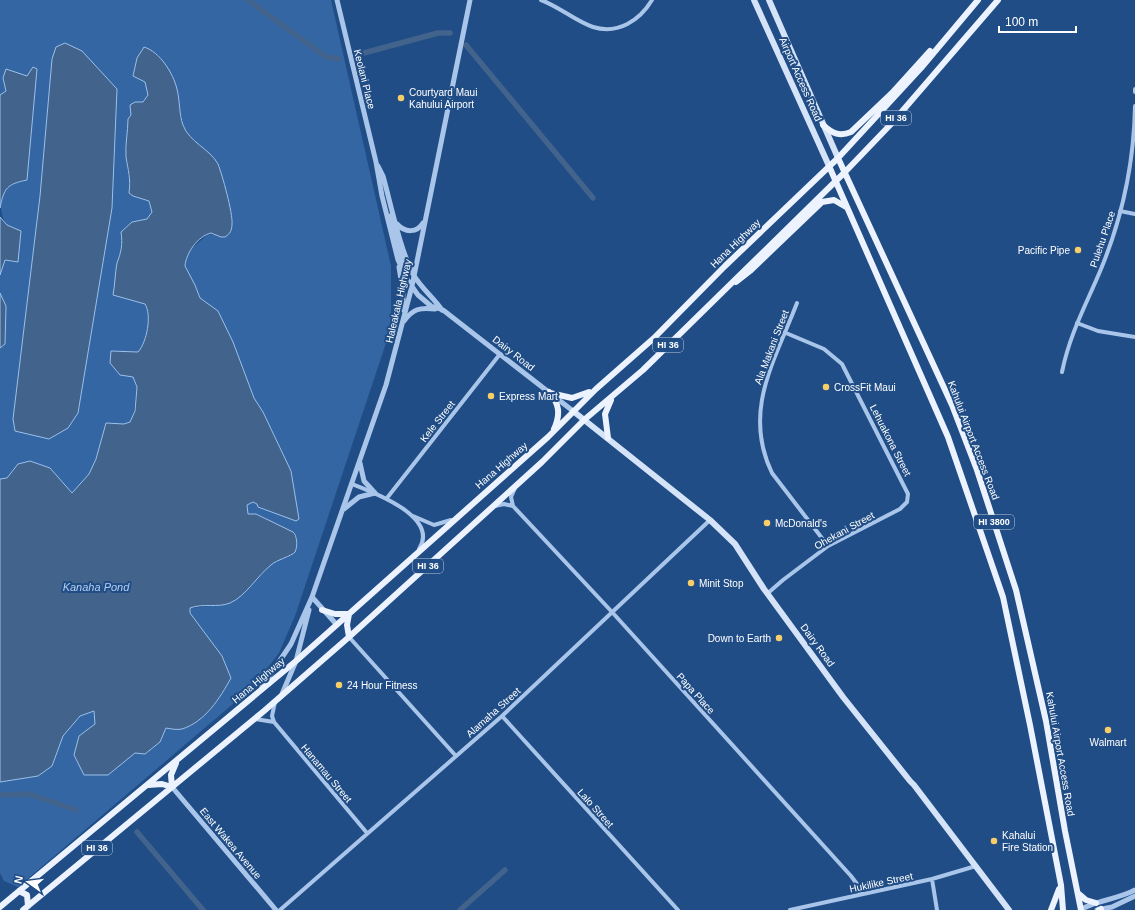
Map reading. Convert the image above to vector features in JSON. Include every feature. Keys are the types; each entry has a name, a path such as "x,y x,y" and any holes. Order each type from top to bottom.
{"main road":[{"name":"Airport Access Road","path":"754,0 829,166"},
{"name":"Airport Access Road","path":"769,0 838,158"},
{"name":"Hana Highway","path":"0,907 296,661 548,436 596,389 654,338 725,266 838,158 898,94 978,0"},
{"name":"HI 36","path":"26,908 254,719 349,637 516,486 584,420 654,360 717,296 845,172 897,117 998,1"},
{"path":"823,125 834,134 845,134 851,132 872,113 932,49 954,30"},
{"name":"Kahului Airport Access Road","path":"838,158 952,405 977,470 1016,590 1046,721 1065,831 1081,910"},
{"name":"HI 3800","path":"829,166 948,437 1003,597 1030,725 1060,885 1063,910"},
{"path":"717,296 750,271 822,202 831,200 839,202 845,207 849,214"},
{"path":"549,392 559,396 572,398 582,396 596,389"},
{"path":"548,436 555,427 558,413 556,401 549,392"},
{"path":"608,438 606,410 617,393"},
{"name":"Dairy Road","path":"573,411 710,520 730,538 843,697 914,785 1009,910"},
{"path":"322,610 335,614 349,614 347,625 349,637"},
{"path":"337,625 349,637"},
{"name":"HI 36","path":"172,787 171,775 179,759"},
{"path":"146,786 162,784 172,787"},
{"path":"1051,910 1060,885"},
{"name":"HI 36","path":"19,891 27,896 26,908"},
{"path":"1078,892 1082,898 1098,908"}],"street":[{"name":"Keolani Place","path":"337,0 376,162 385,210 398,260 412,286"},
{"name":"Haleakala Highway","path":"258,693 291,644 312,597 386,385 412,286 414,274 412,266 425,220 470,0"},
{"path":"542,0 557,6 593,27 607,29 624,26 635,20 644,13 652,0"},
{"name":"Pulehu Place","path":"1062,372 1070,340 1101,269 1120,211 1130,162 1135,106"},
{"name":"Keolani Place","path":"376,162 383,176 396,222 412,266"},
{"path":"385,210 392,223 404,263 412,266"},
{"path":"1120,211 1135,214"},
{"path":"396,222 403,229 410,231 417,229 425,220"},
{"path":"398,260 403,292 403,322"},
{"name":"Dairy Road","path":"414,274 423,288 443,310 573,411"},
{"name":"Dairy Road","path":"412,286 418,295 431,306 443,310"},
{"name":"Ala Makani Street","path":"797,303 763,389 760,408 761,438 766,460 772,473 828,546"},
{"path":"403,322 411,312 419,308 443,310"},
{"path":"1077,323 1098,331 1135,337"},
{"name":"Lehuakona Street","path":"786,333 824,349 842,364 908,493 908,498"},
{"name":"Kele Street","path":"387,498 500,354"},
{"path":"360,460 364,481 374,493"},
{"path":"352,484 387,498 413,516 434,525 456,518"},
{"path":"492,508 502,504 513,506 511,499 516,486"},
{"path":"343,510 359,497 374,493"},
{"name":"Ohekani Street","path":"768,593 828,546 900,509 907,502 908,498"},
{"name":"Papa Place","path":"513,506 612,612 851,876 857,884 861,894"},
{"path":"413,516 420,526 423,535 422,542 416,553"},
{"name":"Alamaha Street","path":"280,910 502,716 710,520"},
{"name":"Haleakala Highway","path":"282,694 296,661 312,597"},
{"path":"312,597 337,625"},
{"path":"349,637 456,756"},
{"path":"254,719 274,722 272,716 275,701"},
{"name":"Lalo Street","path":"502,716 678,910"},
{"name":"Hanamau Street","path":"274,722 367,833"},
{"name":"East Wakea Avenue","path":"172,787 276,910"},
{"name":"Hukilike Street","path":"790,910 932,879 976,866"},
{"path":"932,879 937,910"},
{"path":"1098,908 1135,890"},
{"path":"1081,910 1085,906 1098,908 1127,901 1135,896"}],"shaded area":[{"path":"0,0 331,0 391,266 391,328 295,616 279,653 254,686 18,887 4,881 0,873 0,782 38,776 52,766 63,736 80,716 94,711 95,724 79,736 108,775 135,753 145,754 160,742 166,728 181,729 222,656 190,613 190,608 211,606 245,591 270,565 279,559 292,554 296,549 297,537 263,517 256,514 248,514 247,505 253,502 257,504 258,507 273,513 299,519 291,471 263,412 254,398 233,342 218,311 201,300 195,285 186,271 185,262 189,251 208,234 217,235 232,223 232,218 217,164 187,133 183,125 176,88 168,70 155,53 148,49 142,49 135,64 134,77 136,76 146,82 148,95 143,102 135,102 130,110 131,115 128,119 126,162 129,179 129,193 133,196 149,201 152,212 147,219 129,224 122,231 121,255 117,265 113,295 145,304 148,315 148,328 144,342 138,352 111,351 110,363 119,374 133,377 137,387 133,417 130,422 125,424 106,423 96,459 89,474 72,493 50,468 18,464 7,479 0,479 0,348 5,344 6,306 0,293 0,275 5,260 7,225 1,210 1,201 3,192 15,182 27,76 3,78 6,92 0,95","holes":["52,59 117,89 112,208 78,413 15,431 13,419 40,196"]}],"water":[{"path":"65,43 82,51 117,89 112,208 78,413 68,428 49,439 15,431 13,419 40,196 52,59 56,47"},
{"name":"Kanaha Pond","path":"144,47 155,53 169,70 177,89 183,125 190,136 210,154 218,164 231,211 232,224 228,235 221,237 211,233 197,241 190,251 185,266 200,298 218,311 233,342 254,398 263,412 291,471 299,519 296,521 258,507 257,504 253,502 247,505 248,514 256,514 293,532 296,538 297,547 293,554 276,561 271,565 236,600 225,604 190,608 190,613 222,656 231,678 217,701 198,721 182,729 166,728 160,742 145,754 135,753 108,775 84,775 74,755 79,736 95,724 94,711 80,716 63,736 52,766 38,776 0,782 0,479 7,478 18,464 30,461 50,468 72,493 89,474 96,459 106,423 124,424 130,422 135,411 137,387 133,377 120,375 110,363 111,351 138,352 144,342 148,328 148,315 145,304 113,295 117,263 122,241 121,232 132,222 147,219 152,212 149,201 133,196 129,193 130,188 126,157 128,119 131,115 130,105 135,102 143,102 148,95 145,82 133,76 137,58"},
{"path":"33,67 37,69 27,180 11,185 5,191 0,208 0,95 6,91 3,78 6,69 27,76"},
{"path":"0,217 7,225 21,231 18,262 5,260 0,275"},
{"path":"0,293 6,306 5,344 0,348"}],"waterway":[{"path":"248,0 326,57 339,59"},
{"path":"360,54 438,33 450,33"},
{"path":"466,45 593,198"},
{"path":"0,795 29,794 76,810"},
{"path":"137,832 203,910"},
{"path":"460,910 505,870"}],"place":[{"name":"Courtyard Maui Kahului Airport","path":"401,98"},
{"name":"Pacific Pipe","path":"1078,250"},
{"name":"CrossFit Maui","path":"826,387"},
{"name":"Express Mart","path":"491,396"},
{"name":"McDonald's","path":"767,523"},
{"name":"Minit Stop","path":"691,583"},
{"name":"Down to Earth","path":"779,638"},
{"name":"24 Hour Fitness","path":"339,685"},
{"name":"Walmart","path":"1108,730"},
{"name":"Kahalui Fire Station","path":"994,841"}]}
